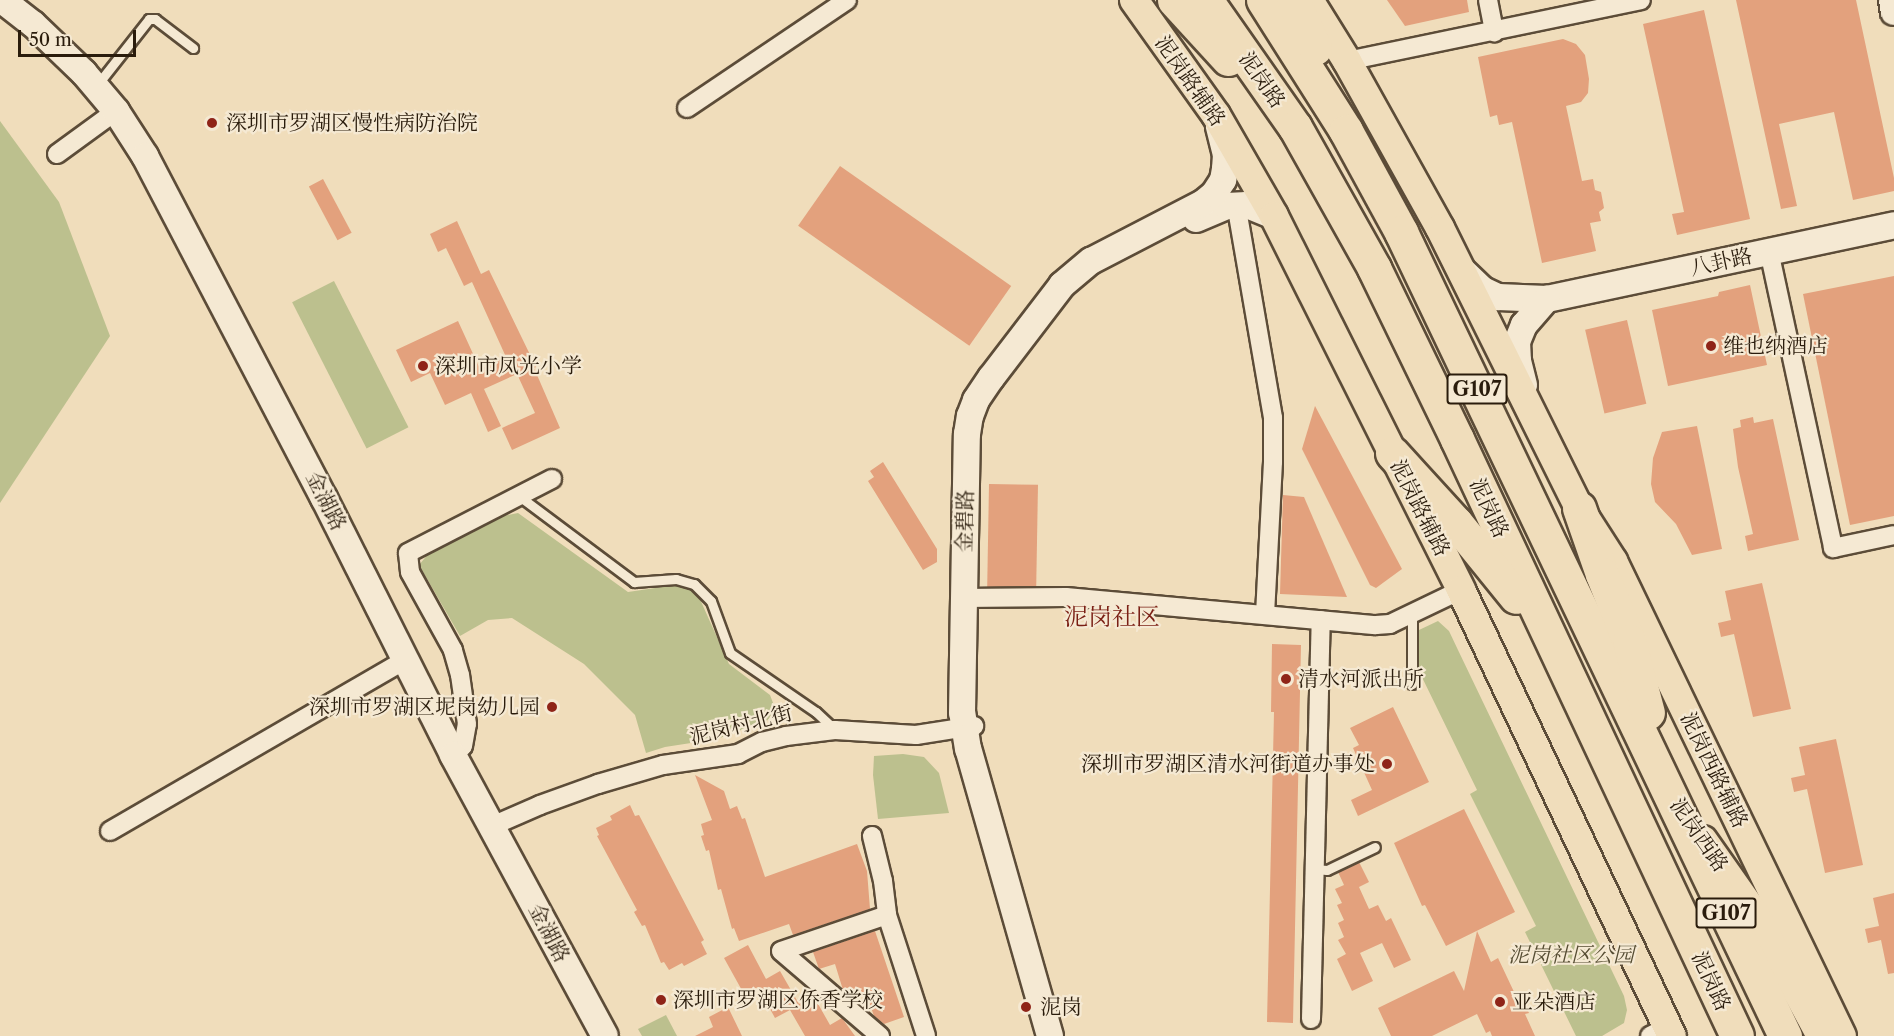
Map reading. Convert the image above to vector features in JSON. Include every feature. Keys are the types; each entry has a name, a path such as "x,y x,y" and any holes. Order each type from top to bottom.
{"highway":[{"path":"1174,0 1295,127"},
{"name":"泥岗路","path":"1206,0 1295,127 1374,268 1457,439 1545,632 1737,1036"},
{"name":"泥岗路","path":"1263,0 1346,131 1401,232 1785,1036"},
{"path":"1293,0 1321,63 1346,131"},
{"path":"1392,453 1456,523 1545,632"},
{"path":"1579,508 1629,641 1668,790"}],"main road":[{"name":"泥岗路辅路","path":"1134,0 1216,115 1274,216 1461,590 1663,1033"},
{"path":"1309,0 1347,62 1461,268 1579,508"},
{"name":"泥岗西路辅路","path":"1579,508 1612,561 1842,1036"},
{"name":"泥岗西路","path":"1668,790 1755,914 1821,1036"}],"street":[{"name":"金湖路","path":"2,0 63,51 116,111 145,156 407,659 453,755 605,1036"},
{"path":"687,108 847,0"},
{"path":"1488,0 1494,32"},
{"path":"1347,62 1641,0"},
{"path":"1892,0 1894,12"},
{"path":"57,154 116,111"},
{"name":"金碧路","path":"1050,1036 969,727 971,711 967,434 976,400 1062,285 1091,261 1203,203 1219,188 1223,180 1226,154 1216,115"},
{"name":"金碧路","path":"968,598 979,424 989,398 1056,307 1096,269 1216,209 1247,205 1274,216"},
{"path":"1238,215 1273,418 1274,462 1264,615"},
{"name":"八卦路","path":"1461,268 1483,290 1498,297 1547,299 1894,225"},
{"path":"1769,251 1833,548 1894,535"},
{"path":"1532,412 1518,361 1517,342 1524,325 1547,299"},
{"path":"453,755 463,746 467,724 460,675 453,650 410,572 408,553 552,478"},
{"path":"968,598 1066,597 1376,625 1390,624 1412,615 1461,590"},
{"path":"1311,1019 1321,620"},
{"path":"110,831 407,659"},
{"name":"金碧路","path":"969,727 1062,1036"},
{"name":"泥岗村北街","path":"492,826 568,794 654,768 738,754 762,741 786,736 835,730 916,735 969,727"},
{"path":"872,836 883,881 886,915 926,1036"},
{"path":"880,1036 781,951 886,915"}],"lane":[{"path":"95,87 149,19 155,19 193,48"},
{"path":"519,496 634,582 676,579 694,584 711,601 730,653 816,712 835,730"},
{"path":"1412,615 1412,684"},
{"path":"1314,869 1327,870 1375,847"}],"green space":[{"path":"0,121 59,202 110,336 0,503"},
{"path":"334,281 408,427 367,448 292,302"},
{"path":"518,513 628,592 689,583 699,597 729,664 770,695 775,708 768,720 717,739 665,747 646,753 635,715 584,664 512,618 488,620 460,636 419,565 434,547 488,519"},
{"name":"泥岗社区公园","path":"1438,621 1449,631 1624,996 1627,1010 1624,1023 1602,1036 1576,1036 1525,932 1536,926 1470,794 1477,790 1417,667 1419,630"},
{"path":"903,754 924,757 939,773 949,813 878,819 873,775 874,756"},
{"path":"666,1015 677,1036 642,1036 638,1029"}],"building":[{"path":"1387,0 1467,0 1469,12 1405,26"},
{"path":"1736,0 1856,0 1894,178 1894,191 1853,200 1834,112 1779,124 1797,206 1781,209"},
{"path":"1704,10 1750,219 1677,235 1672,214 1684,212 1643,24"},
{"path":"1563,39 1576,44 1585,55 1589,79 1588,93 1581,102 1566,106 1582,181 1593,179 1595,190 1601,192 1604,208 1599,212 1601,221 1590,223 1596,251 1542,263 1512,122 1499,125 1497,115 1490,117 1478,57"},
{"path":"840,166 1011,286 969,346 798,226"},
{"path":"323,179 352,233 338,240 309,187"},
{"path":"457,221 481,274 489,270 536,367 534,368 560,428 512,450 502,428 535,413 517,374 484,389 501,426 488,432 471,393 445,405 430,373 411,382 396,350 458,321 480,369 506,357 472,282 464,286 446,248 438,252 430,234"},
{"path":"1894,276 1894,516 1850,525 1803,294"},
{"name":"维也纳酒店","path":"1750,285 1767,365 1668,386 1652,310 1718,296 1719,292"},
{"path":"1627,320 1646,404 1604,413 1585,330"},
{"path":"1315,406 1402,569 1376,588 1370,585 1302,449"},
{"path":"1753,417 1754,423 1773,419 1799,540 1748,551 1745,536 1753,534 1738,467 1733,429 1741,427 1740,420"},
{"path":"1697,426 1722,549 1692,555 1676,524 1655,502 1651,484 1653,458 1662,432"},
{"path":"883,462 937,549 937,562 923,570 868,481 874,477 870,471"},
{"path":"989,484 1038,485 1036,588 987,587"},
{"path":"1283,495 1304,497 1347,597 1280,594"},
{"path":"1762,583 1791,709 1753,717 1734,634 1721,637 1718,623 1731,620 1725,591"},
{"path":"1272,644 1301,645 1293,1023 1267,1022 1274,712 1271,712"},
{"path":"1393,707 1429,782 1358,816 1351,800 1372,790 1353,748 1359,745 1350,728"},
{"path":"1836,739 1863,865 1825,873 1807,789 1794,792 1791,778 1805,775 1799,747"},
{"path":"695,775 724,791 730,809 737,806 742,819 745,818 765,877 857,844 867,871 870,909 793,935 789,924 739,941 734,928 732,929 721,889 718,890 709,850 706,851 701,836 704,835 701,824 712,820"},
{"path":"630,805 635,816 639,815 704,940 701,942 707,954 684,966 682,963 669,970 664,962 661,963 645,925 642,926 634,912 637,910 597,836 599,835 596,828 612,820 610,816"},
{"path":"1464,809 1515,912 1446,946 1425,905 1422,906 1394,843"},
{"path":"1359,862 1369,882 1359,887 1369,909 1378,905 1386,921 1391,918 1411,960 1394,968 1382,943 1360,953 1373,981 1352,991 1337,959 1346,954 1338,940 1344,937 1338,923 1344,920 1337,905 1342,903 1335,889 1344,885 1338,872"},
{"path":"1894,893 1894,973 1888,974 1881,940 1868,943 1865,929 1879,926 1873,898"},
{"path":"875,931 904,1017 884,1024 874,1016 866,993 852,997 843,990 835,964 819,969 813,952"},
{"path":"1477,931 1491,962 1498,958 1515,994 1519,992 1529,1013 1525,1014 1535,1036 1492,1036 1490,1031 1486,1033 1477,1014 1432,1036 1391,1036 1378,1008 1454,971 1464,991"},
{"path":"748,945 766,979 780,971 799,1004 813,995 830,1025 842,1018 855,1036 805,1036 790,1010 775,1018 758,987 744,994 724,958"},
{"path":"728,1007 742,1036 695,1036 713,1027 709,1017"}],"place":[{"name":"深圳市罗湖区慢性病防治院","path":"212,123"},
{"name":"维也纳酒店","path":"1711,346"},
{"name":"深圳市凤光小学","path":"423,366"},
{"name":"清水河派出所","path":"1286,679"},
{"name":"深圳市罗湖区坭岗幼儿园","path":"552,707"},
{"name":"深圳市罗湖区清水河街道办事处","path":"1387,764"},
{"name":"深圳市罗湖区侨香学校","path":"661,1000"},
{"name":"亚朵酒店","path":"1500,1002"},
{"name":"泥岗","path":"1026,1007"}],"district":[{"name":"泥岗社区","path":"1112,617"}]}
